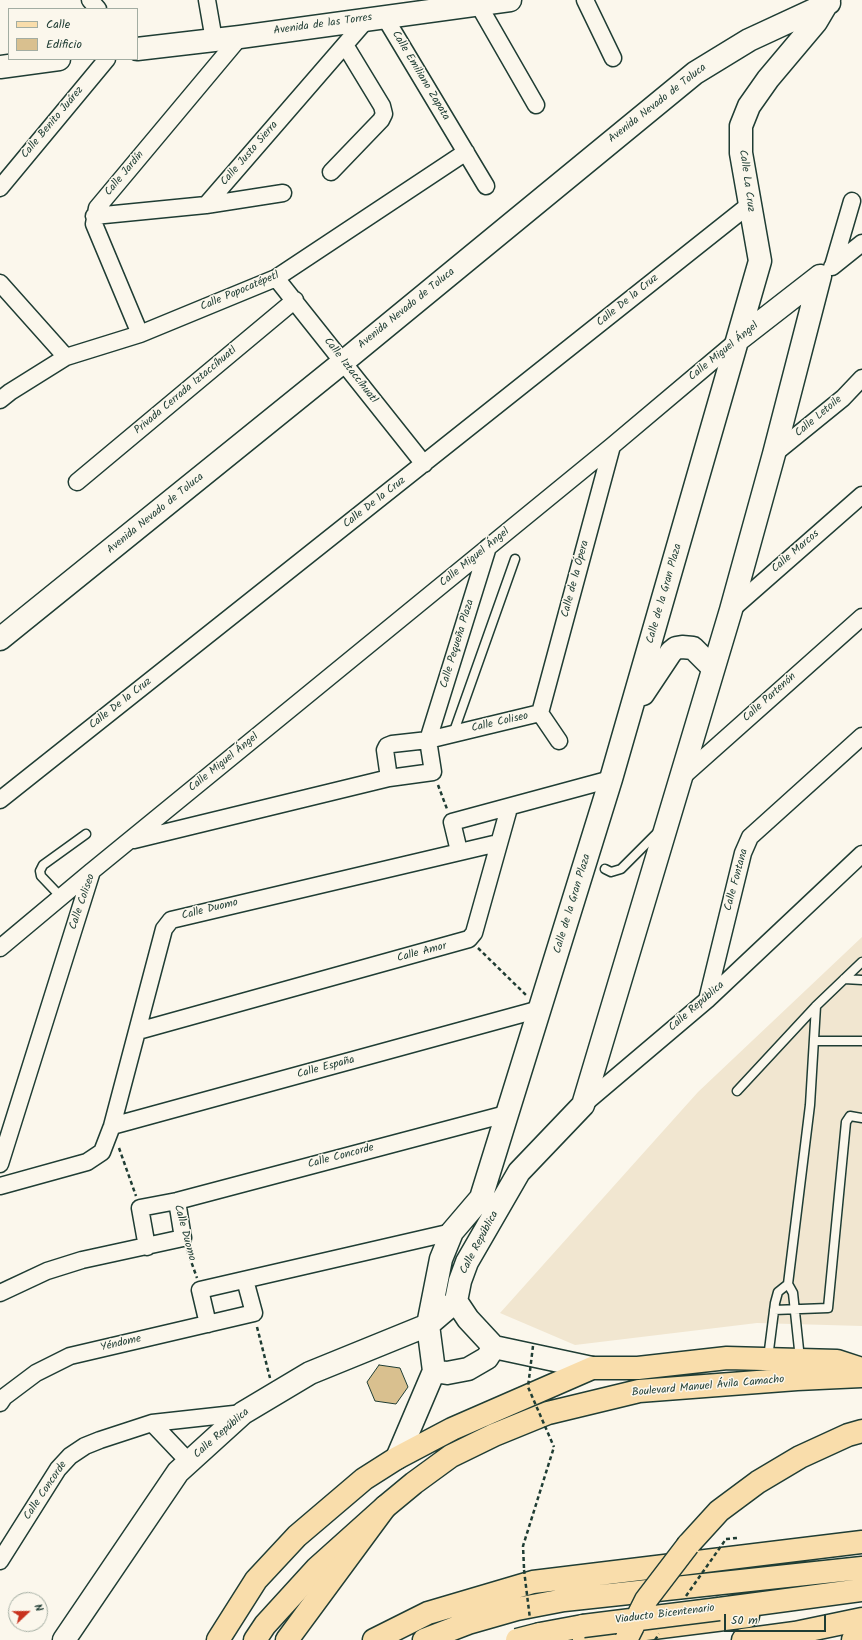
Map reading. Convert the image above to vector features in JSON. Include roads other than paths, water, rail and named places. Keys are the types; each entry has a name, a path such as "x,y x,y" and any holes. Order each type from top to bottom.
{"main road":[{"path":"218,1640 256,1580 297,1536 364,1479 397,1458 452,1429 592,1368 638,1368 727,1358 837,1361 862,1369"},
{"name":"Boulevard Manuel Ávila Camacho","path":"255,1640 265,1625 317,1568 385,1507 414,1483 451,1456 494,1435 548,1414 639,1390 789,1379 862,1376"},
{"path":"626,1640 646,1600 688,1546 719,1511 758,1482 800,1457 848,1435 862,1431"},
{"path":"287,1640 385,1507"},
{"path":"374,1640 428,1613 533,1582 862,1542"},
{"path":"424,1640 468,1623 517,1609 564,1600 862,1568"},
{"name":"Viaducto Bicentenario","path":"524,1632 583,1626 862,1590"},
{"path":"551,1640 592,1637 862,1600"},
{"path":"743,1640 795,1633 862,1619"},
{"path":"775,1640 795,1633"},
{"path":"853,1640 862,1637"}],"street":[{"path":"90,0 97,8"},
{"path":"207,0 214,40"},
{"name":"Avenida de las Torres","path":"138,49 240,37 376,11 478,4 510,0"},
{"path":"584,0 613,58"},
{"name":"Calle La Cruz","path":"739,339 760,261 741,153 741,126 749,106 768,79 816,22 829,1"},
{"name":"Avenida Nevado de Toluca","path":"0,639 343,362 694,72 749,40 829,1"},
{"path":"478,4 536,105"},
{"name":"Calle Justo Sierra","path":"206,205 376,11"},
{"name":"Calle Emiliano Zapata","path":"376,11 486,186"},
{"name":"Calle Jardín","path":"94,216 97,208 240,37"},
{"path":"331,172 384,114 382,106 345,45"},
{"path":"0,67 52,60"},
{"name":"Calle Benito Juárez","path":"0,188 106,60"},
{"name":"Calle Popocatépetl","path":"3,391 66,357 140,334 276,278 466,152"},
{"path":"140,334 94,224 94,216 206,205 283,193"},
{"path":"583,1105 666,823 731,610 826,271 852,201"},
{"name":"Calle De la Cruz","path":"0,800 749,205"},
{"path":"826,271 862,244"},
{"name":"Calle Miguel Ángel","path":"130,841 612,446 739,339 826,271"},
{"name":"Calle Iztaccíhuatl","path":"276,278 424,464"},
{"path":"0,283 66,357"},
{"name":"Privada Cerrada Iztaccíhuatl","path":"77,482 295,300"},
{"name":"Calle de la Gran Plaza","path":"434,1371 428,1325 441,1259 452,1232 481,1198 506,1114 612,779 739,339"},
{"name":"Calle Letoile","path":"774,454 843,398 862,378"},
{"name":"Calle de la Ópera","path":"540,713 612,446"},
{"name":"Calle Marcos","path":"731,610 862,495"},
{"name":"Calle Pequeña Plaza","path":"428,740 488,547"},
{"name":"Calle Partenón","path":"679,780 862,617"},
{"path":"631,712 671,652 676,648 693,648 713,668"},
{"name":"Calle Coliseo","path":"389,778 385,750 387,746 392,744 428,740 540,713 559,741"},
{"name":"Calle Fontana","path":"707,1000 743,852 750,837 862,736"},
{"name":"Calle Coliseo","path":"0,1164 92,871 130,841 389,778 433,772 428,740"},
{"path":"459,851 452,822 509,808 612,779"},
{"path":"498,843 509,808"},
{"name":"Calle Duomo","path":"0,1186 87,1162 97,1157 102,1152 112,1126 164,928 171,920 498,843"},
{"name":"Calle Amor","path":"138,1031 469,939 474,933 498,843"},
{"name":"Calle República","path":"64,1640 178,1472 243,1413 310,1373 428,1325 456,1301 460,1281 467,1262 519,1172 583,1105 707,1000 862,854"},
{"path":"0,948 92,871"},
{"name":"Calle España","path":"112,1126 540,1009"},
{"name":"Calle Concorde","path":"177,1201 506,1114"},
{"name":"Calle Duomo","path":"177,1201 183,1238 147,1247 140,1208 177,1201"},
{"path":"208,1324 200,1290 452,1232"},
{"path":"0,1293 47,1271 82,1260 147,1247"},
{"name":"Yéndome","path":"0,1403 4,1397 36,1373 70,1356 254,1313 245,1280"},
{"path":"456,1301 468,1319 494,1347 592,1368"},
{"path":"397,1458 434,1371 446,1373 468,1369 487,1358 494,1347"},
{"name":"Calle Concorde","path":"0,1561 58,1469 70,1456 100,1440 152,1423 243,1413"},
{"path":"152,1423 189,1462"}],"lane":[{"path":"453,734 515,559"},
{"path":"605,869 615,872 621,869 666,823"},
{"path":"61,897 41,876 40,871 43,865 86,834"},
{"path":"737,1091 816,1006 862,962"},
{"path":"844,979 862,980"},
{"path":"800,1359 793,1293 788,1284 810,1105 816,1006"},
{"path":"814,1041 862,1041"},
{"path":"774,1310 825,1310 829,1306 846,1122 850,1116 862,1118"},
{"path":"768,1359 774,1310 778,1292 788,1284"}]}
